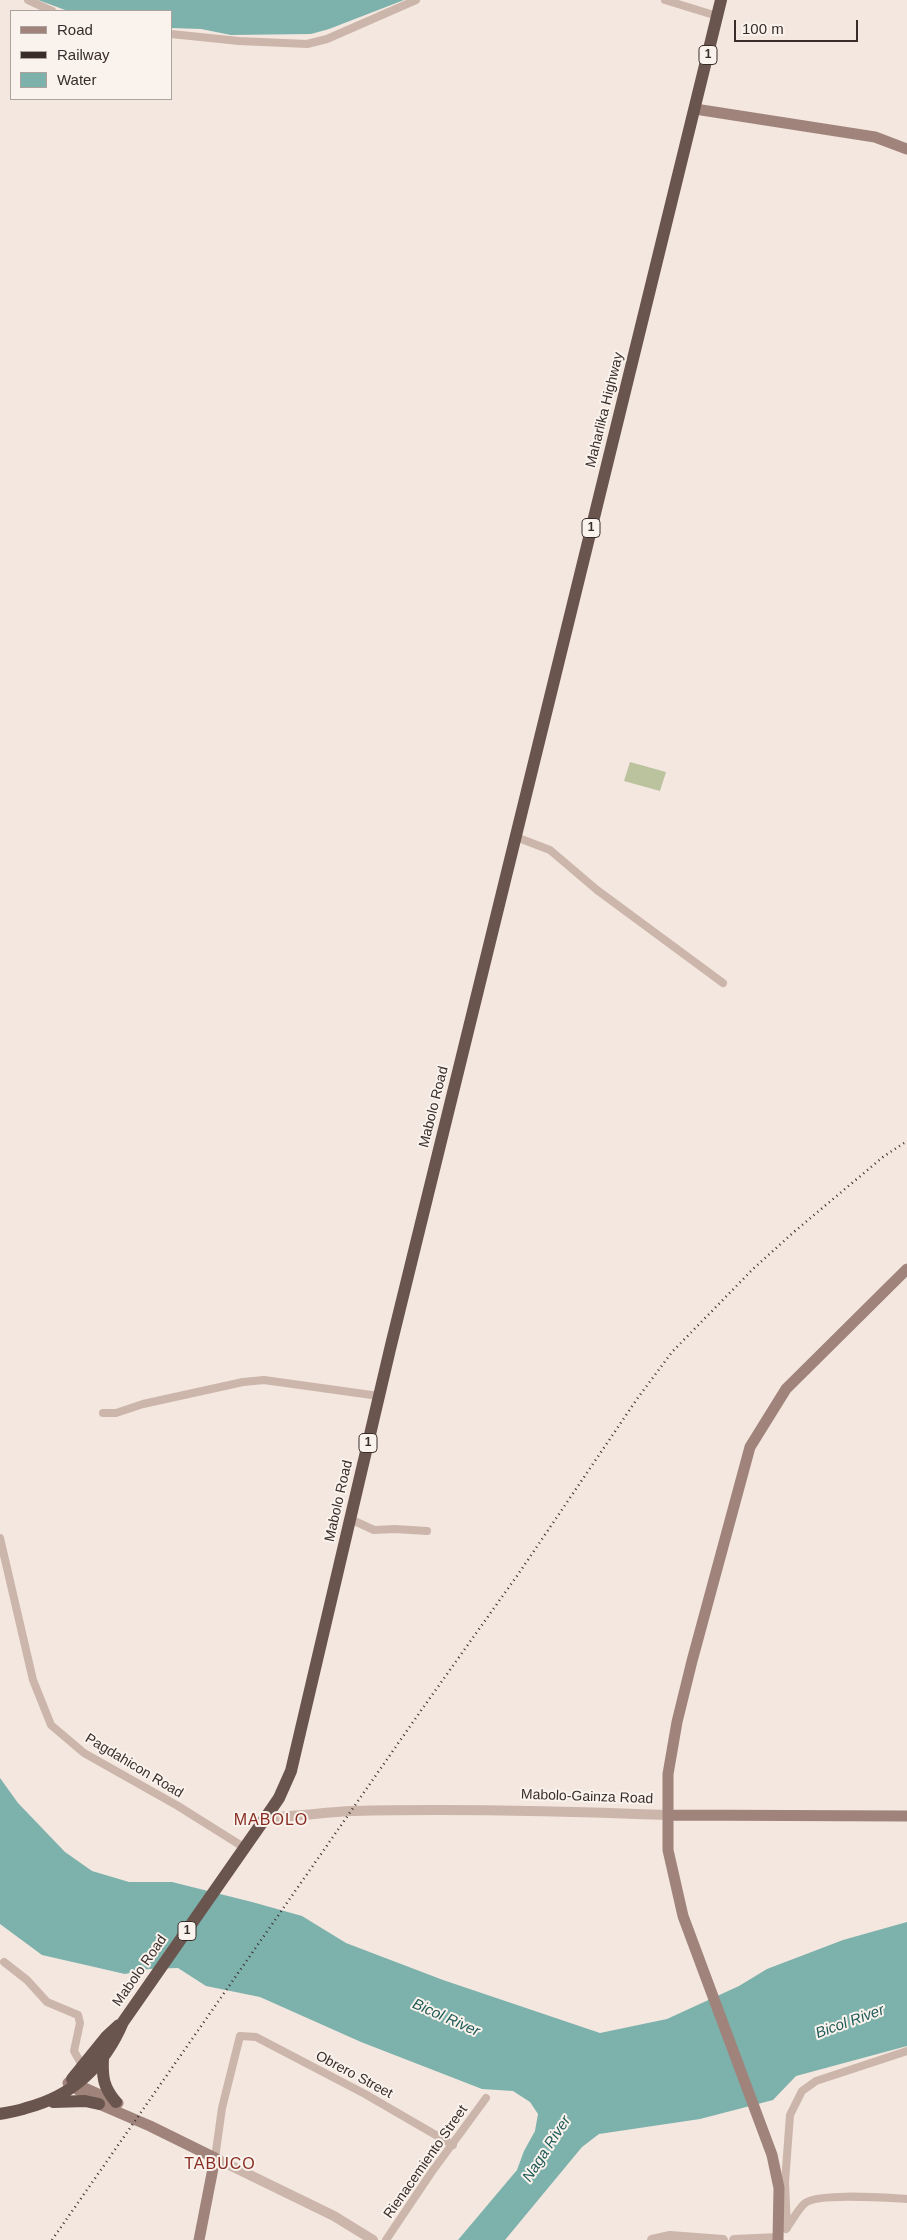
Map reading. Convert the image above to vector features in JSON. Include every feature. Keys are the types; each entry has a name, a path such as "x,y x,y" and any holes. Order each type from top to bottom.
{"highway":[{"name":"Maharlika Highway","path":"518,833 721,0"},
{"name":"Mabolo Road","path":"73,2083 103,2059 115,2042 123,2022 279,1798 291,1771 379,1396 518,833"},
{"name":"Mabolo Road","path":"73,2083 106,2037 123,2022"},
{"path":"103,2059 102,2074 104,2086 116,2102"},
{"name":"1","path":"2,2114 38,2104 61,2095 73,2083"},
{"name":"1","path":"2,2114 23,2100 73,2083"},
{"path":"38,2104 74,2100 99,2104"}],"main road":[{"path":"695,109 875,137 907,149"},
{"path":"778,2239 779,2188 772,2155 760,2118 683,1916 668,1850 668,1774 678,1722 718,1560 750,1447 786,1389 907,1269"},
{"name":"Mabolo-Gainza Road","path":"668,1815 907,1816"},
{"path":"73,2083 116,2102 136,2120"},
{"path":"73,2083 99,2104 215,2158 199,2240"}],"street":[{"path":"28,0 50,10"},
{"path":"172,34 239,42 307,44 327,39 416,0"},
{"path":"665,0 717,16"},
{"path":"518,833 550,850 597,890 723,983"},
{"path":"103,1413 116,1413 143,1404 243,1382 264,1380 379,1396"},
{"path":"350,1519 374,1530 427,1531"},
{"name":"Pagdahicon Road","path":"0,1538 33,1680 51,1725 84,1753 178,1806 245,1848"},
{"name":"Mabolo-Gainza Road","path":"266,1818 351,1811 482,1810 668,1815"},
{"path":"4,1962 27,1980 47,2002 78,2015 80,2024 74,2051 83,2067"},
{"name":"Obrero Street","path":"215,2158 222,2108 240,2036 256,2037 365,2094 453,2144"},
{"path":"787,2228 785,2182 790,2115 802,2091 816,2081 907,2051"},
{"name":"Rienacemiento Street","path":"386,2240 431,2173 486,2098"},
{"path":"215,2158 334,2216 373,2240"},
{"path":"734,2240 778,2239 805,2202 817,2198 907,2199"},
{"path":"652,2240 670,2236 723,2240"}],"green space":[{"path":"630,762 666,772 660,791 624,781"}],"water":[{"path":"38,0 404,0 311,34 231,35 201,29 172,28 172,10 65,10"},
{"path":"0,1778 18,1803 65,1852 92,1871 129,1882 172,1882 302,1916 346,1943 443,1980 600,2033 667,2019 739,1986 767,1969 843,1940 907,1922 907,2046 796,2076 773,2100 700,2119 599,2134 582,2147 505,2240 458,2240 517,2170 524,2151 535,2131 538,2114 530,2102 513,2091 482,2089 361,2042 260,1997 206,1986 178,1968 149,1969 125,1974 42,1955 0,1924"}],"railway":[{"path":"52,2240 519,1573 637,1399 672,1352 753,1269 795,1231 883,1157 907,1141"}],"district":[{"name":"MABOLO","path":"271,1821"},
{"name":"TABUCO","path":"220,2165"}],"water label":[{"name":"Bicol River","path":"446,2018"},
{"name":"Bicol River","path":"850,2022"},
{"name":"Naga River","path":"547,2149"}]}
